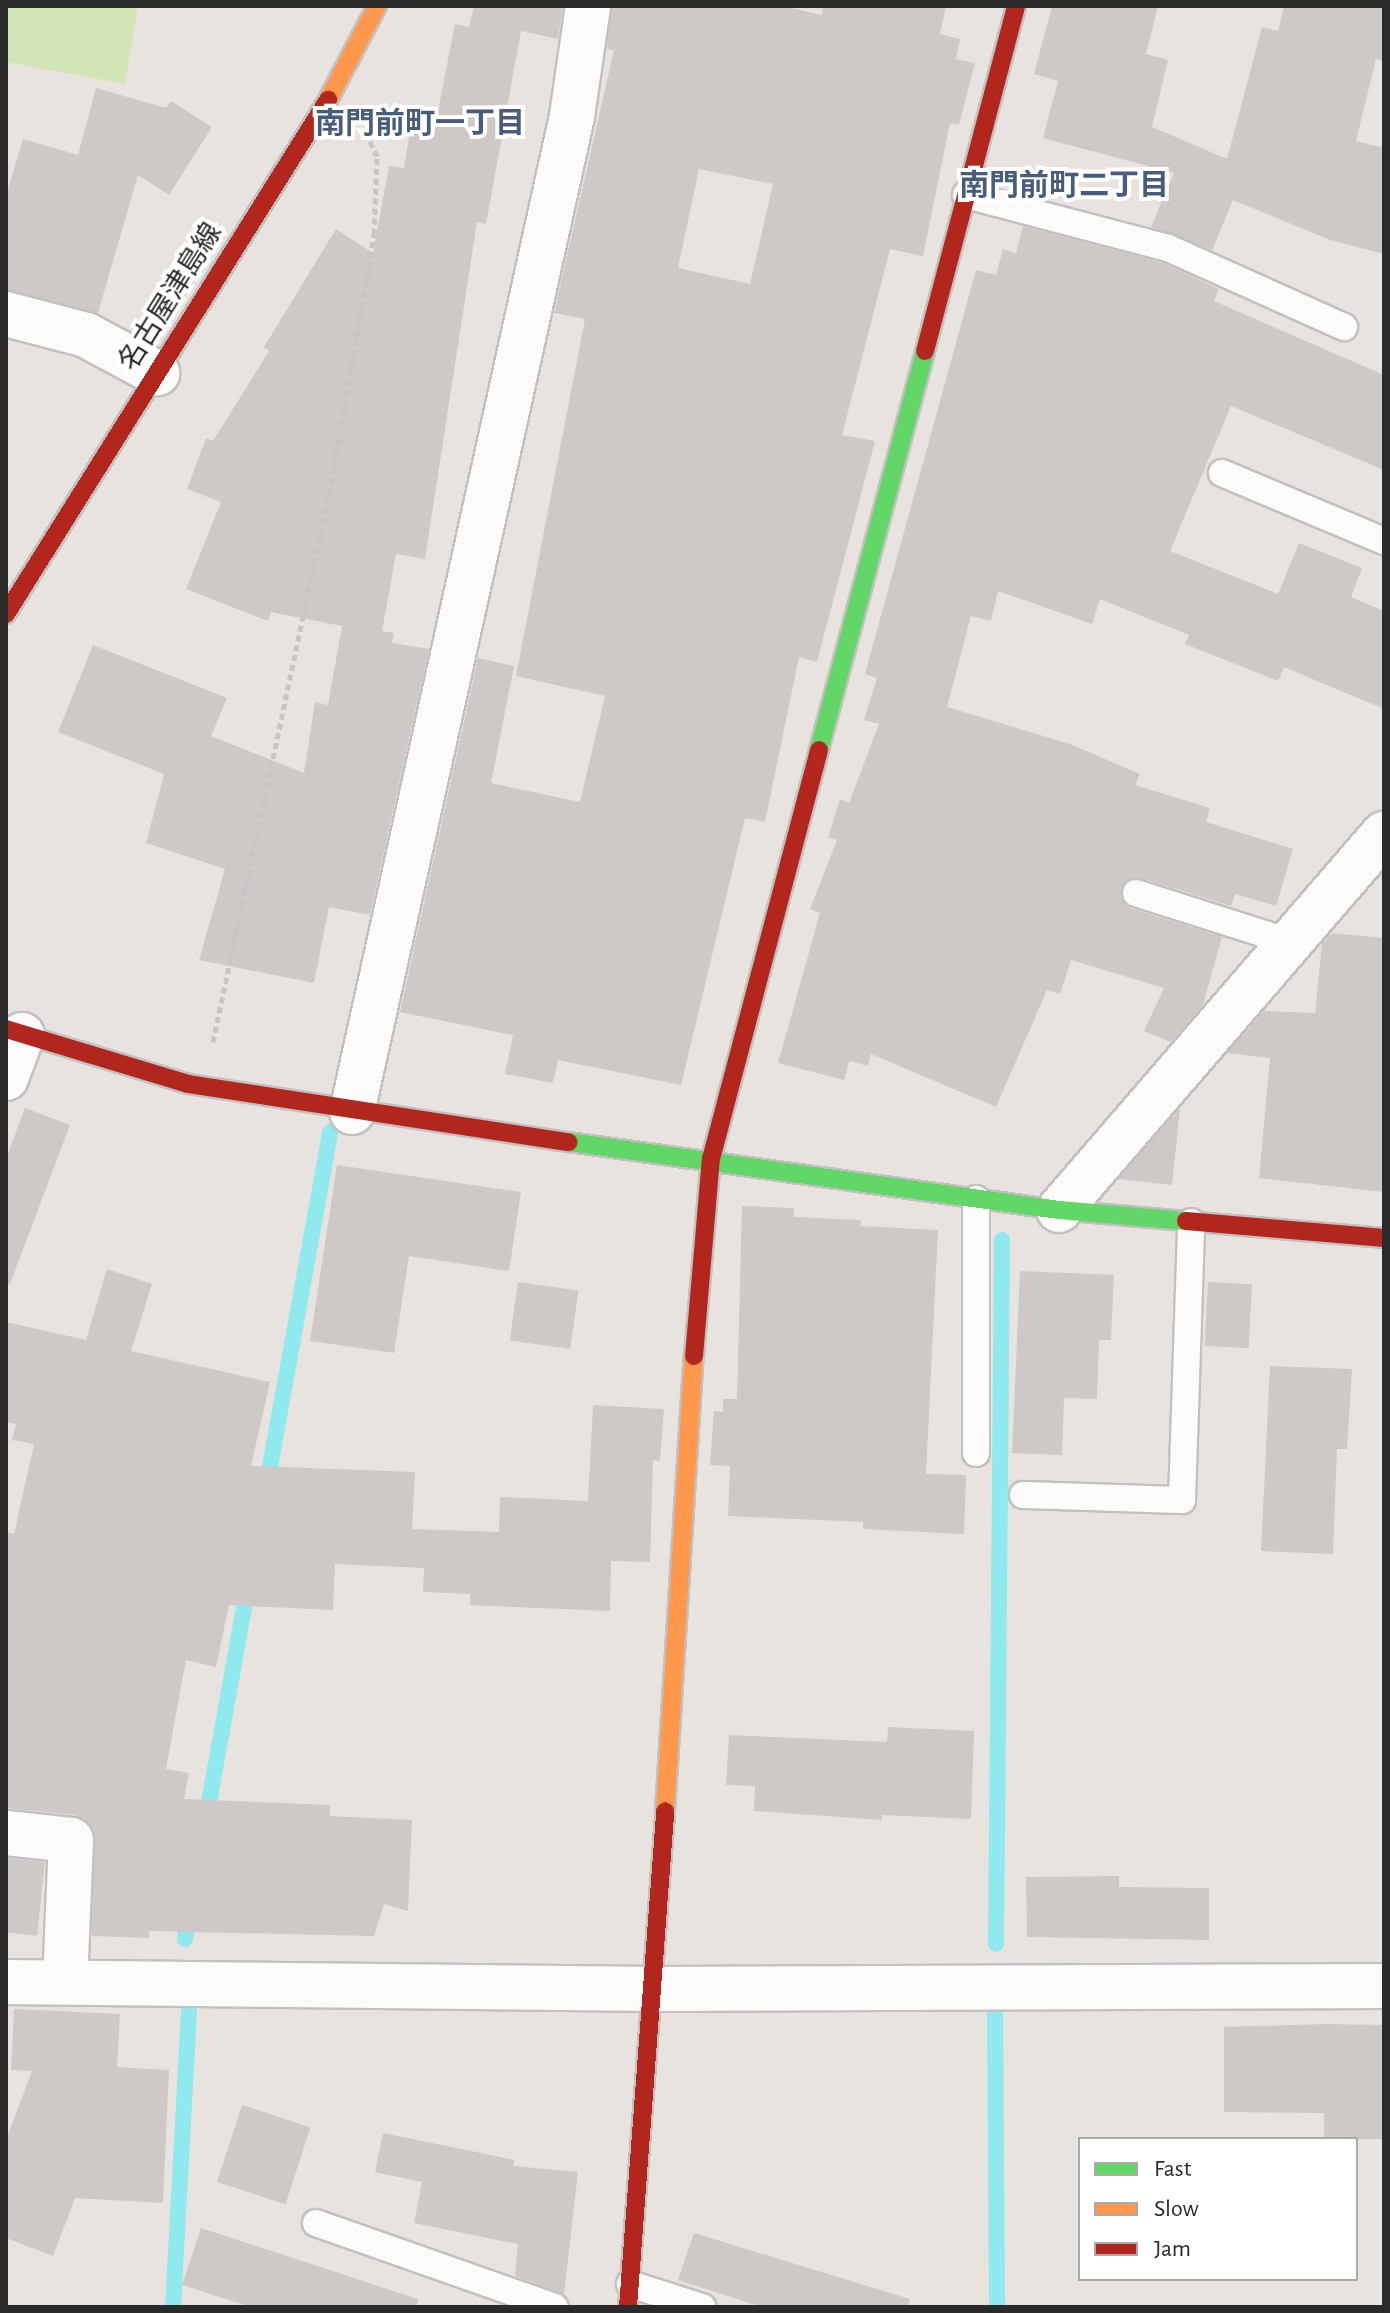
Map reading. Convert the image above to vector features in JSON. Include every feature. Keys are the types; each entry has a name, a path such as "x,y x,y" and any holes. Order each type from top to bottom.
{"street":[{"name":"名古屋津島線","path":"6,614 340,80 377,6"},
{"path":"352,1112 572,116 588,6"},
{"path":"629,2295 655,1989 681,1506 711,1159 1016,6"},
{"path":"6,314 86,335 157,373"},
{"path":"1059,1210 1290,942 1375,856"},
{"path":"6,1078 14,1032 204,1086 352,1112 711,1159 1059,1210 1384,1238"},
{"path":"6,1833 71,1840 65,1982"},
{"path":"6,1982 655,1989 1384,1986"}],"lane":[{"path":"966,195 1168,248 1344,327"},
{"path":"1222,473 1384,541"},
{"path":"1136,893 1290,942"},
{"path":"976,1199 976,1453"},
{"path":"1023,1495 1182,1500 1191,1222"},
{"path":"316,2223 555,2307"},
{"path":"629,2295 702,2307"}],"path":[{"path":"204,1086 331,484 374,234 377,156 340,80"}],"green space":[{"path":"6,6 138,6 125,84 6,62"}],"building":[{"path":"474,6 563,6 558,39 521,31 486,224 477,222 425,559 396,554 382,631 394,633 392,643 429,649 370,915 329,907 314,983 199,960 225,869 146,843 164,774 58,732 93,645 227,698 211,736 304,773 315,702 328,705 342,626 271,612 268,621 186,589 221,502 187,489 206,438 213,441 269,351 264,347 336,229 373,253 389,166 404,168 410,131 433,136 455,24 469,27"},
{"path":"612,6 781,6 822,15 823,6 946,6 940,34 960,39 956,59 975,63 959,125 950,123 923,256 890,249 842,435 875,441 817,662 799,657 765,822 745,818 681,1085 558,1060 553,1083 505,1074 513,1035 400,1012 478,658 514,666 491,783 580,802 605,696 516,676 585,319 554,313 614,50 607,49","holes":["699,169 773,184 750,284 678,268"]},
{"path":"1052,6 1158,6 1146,54 1168,60 1152,127 1227,159 1262,27 1278,31 1284,6 1384,6 1384,61 1376,59 1356,141 1384,148 1384,254 1330,240 1233,200 1212,250 1151,227 1174,173 1043,138 1058,81 1034,74"},
{"path":"96,88 166,108 171,101 212,127 169,195 138,175 98,313 6,290 6,196 23,139 78,155"},
{"path":"1023,226 1163,263 1219,289 1214,301 1384,375 1384,470 1231,406 1170,551 1278,594 1299,543 1362,568 1351,597 1384,611 1384,709 1284,667 1278,681 1185,644 1189,635 1100,599 1092,624 998,591 991,621 971,616 947,707 1070,744 1140,774 1135,785 1210,808 1206,822 1293,849 1276,906 1235,894 1231,906 1141,878 1126,881 1120,896 1130,908 1222,937 1203,1005 1171,1042 1144,1031 1164,988 1071,960 1060,994 1047,990 996,1107 871,1054 868,1066 849,1061 844,1080 778,1063 820,913 810,909 837,840 828,838 840,799 849,803 879,724 864,720 877,678 865,674 976,270 996,275 1003,249 1016,253"},
{"path":"1332,933 1384,938 1384,1192 1259,1178 1270,1058 1227,1053 1264,1011 1315,1013 1322,944"},
{"path":"25,1108 70,1125 10,1284 6,1283 6,1159"},
{"path":"1180,1108 1172,1185 1118,1179"},
{"path":"337,1165 521,1192 509,1271 409,1256 394,1353 310,1341"},
{"path":"742,1206 794,1208 794,1217 861,1220 860,1226 938,1230 926,1474 966,1475 964,1534 863,1529 863,1522 728,1516 730,1466 710,1465 714,1411 723,1412 723,1399 737,1399"},
{"path":"107,1269 152,1284 131,1351 270,1382 251,1466 415,1472 412,1529 499,1532 500,1497 588,1501 593,1405 664,1409 660,1461 653,1460 650,1562 611,1561 610,1611 470,1605 470,1594 423,1592 424,1568 335,1564 333,1610 229,1605 216,1667 186,1660 166,1769 189,1773 184,1799 330,1805 330,1816 412,1820 408,1911 384,1904 374,1936 149,1931 149,1938 92,1936 93,1828 74,1815 6,1808 6,1532 14,1534 34,1444 12,1440 16,1424 6,1422 6,1322 86,1340"},
{"path":"1020,1271 1114,1275 1111,1340 1099,1340 1097,1399 1064,1398 1062,1455 1012,1453"},
{"path":"518,1282 578,1290 570,1349 510,1340"},
{"path":"1208,1282 1252,1284 1249,1348 1205,1346"},
{"path":"1270,1366 1352,1369 1347,1449 1337,1449 1333,1554 1261,1551"},
{"path":"888,1727 974,1731 971,1819 882,1815 882,1820 754,1811 755,1786 726,1785 729,1735 887,1742"},
{"path":"6,1858 45,1862 37,1936 6,1932"},
{"path":"1119,1876 1119,1887 1209,1888 1209,1940 1027,1937 1026,1877"},
{"path":"14,2009 120,2014 117,2067 169,2070 163,2203 75,2198 53,2256 6,2238 6,2140 32,2071 11,2070"},
{"path":"1384,2025 1384,2139 1324,2137 1324,2113 1224,2112 1224,2027"},
{"path":"242,2105 310,2127 285,2204 217,2182"},
{"path":"383,2133 515,2160 513,2166 578,2172 564,2294 515,2276 518,2244 414,2223 422,2182 375,2172"},
{"path":"201,2228 418,2299 417,2307 251,2307 182,2285"},
{"path":"694,2233 910,2299 908,2307 762,2307 678,2280"}],"waterway":[{"path":"266,1489 330,1132"},
{"path":"996,1944 1002,1240"},
{"path":"206,1819 248,1586"},
{"path":"185,1939 189,1913"},
{"path":"173,2307 189,2010"},
{"path":"995,2013 997,2307"}],"traffic: fast":[{"path":"819,750 925,351"},
{"path":"569,1142 1059,1210 1186,1221"}],"traffic: slow":[{"path":"328,100 377,6"},
{"path":"665,1811 694,1356"}],"traffic: jam":[{"path":"925,351 1016,6"},
{"path":"6,614 328,100"},
{"path":"694,1356 711,1159 819,750"},
{"path":"6,1029 188,1084 569,1142"},
{"path":"1186,1221 1384,1238"},
{"path":"628,2307 665,1811"}],"district":[{"name":"南門前町一丁目","path":"420,124"},
{"name":"南門前町二丁目","path":"1064,186"}]}
